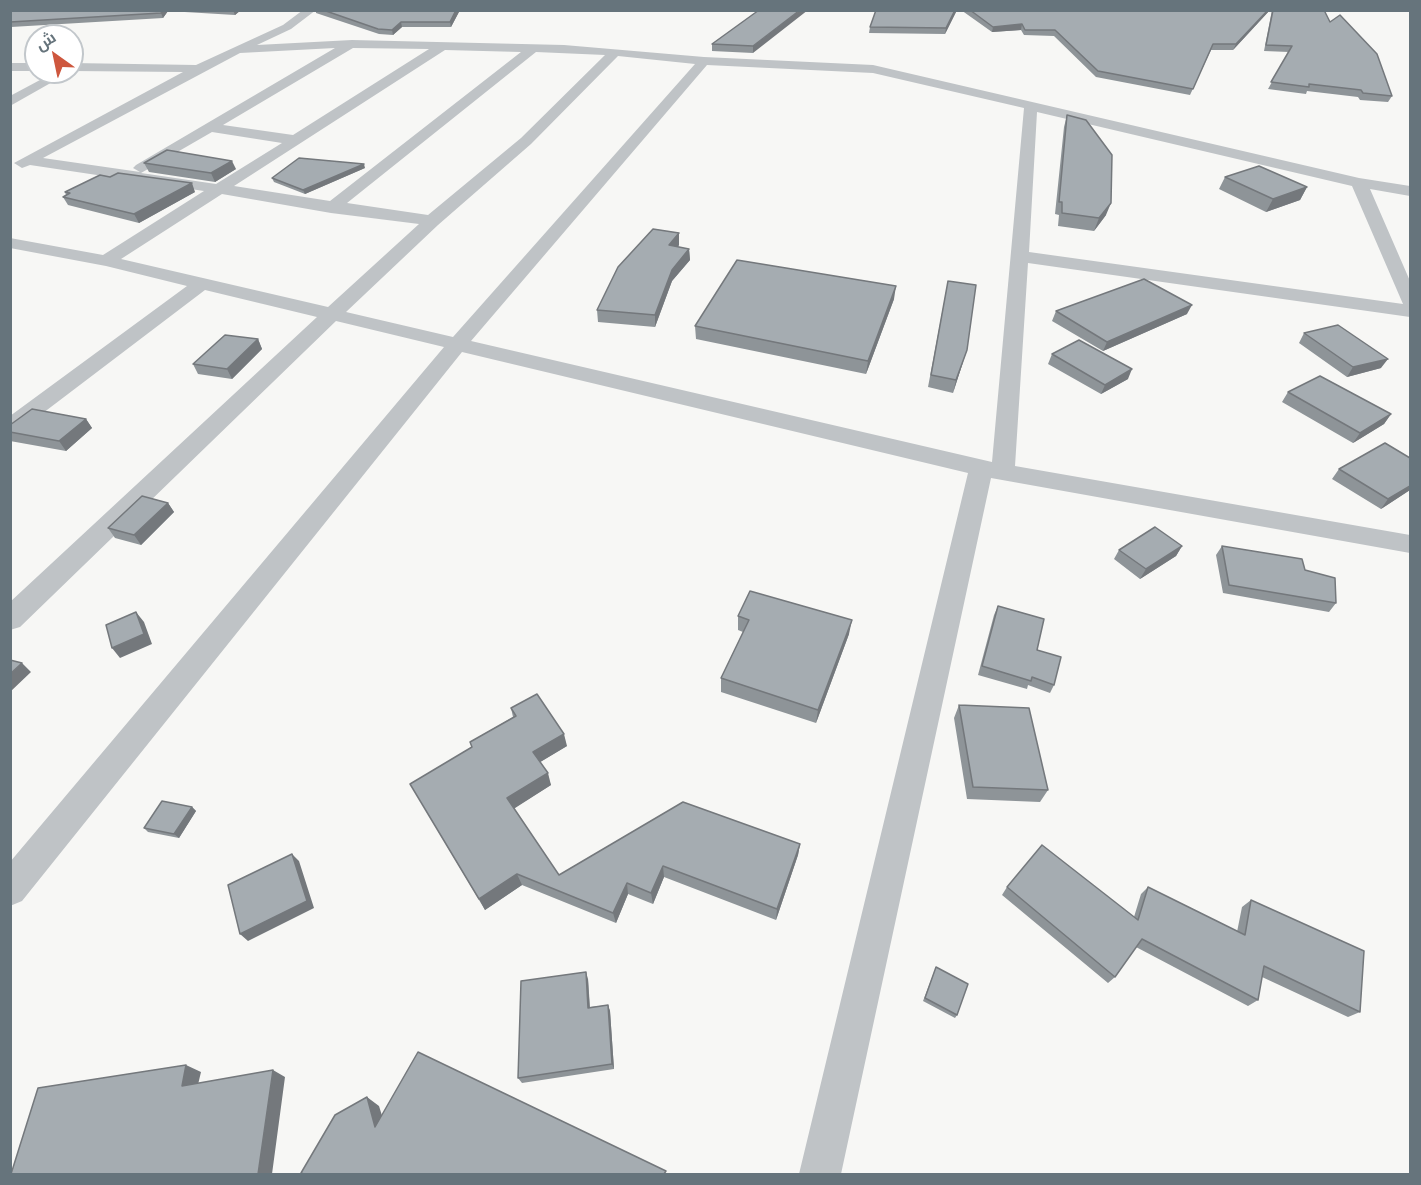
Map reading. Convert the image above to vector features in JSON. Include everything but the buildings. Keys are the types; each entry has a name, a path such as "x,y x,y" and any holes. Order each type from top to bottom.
{"street":[{"path":"10,169 200,68 287,27 311,10"},
{"path":"237,50 352,44 443,46 658,55 704,61 873,69 1359,183 1410,191"},
{"path":"127,175 352,44"},
{"path":"106,261 443,46"},
{"path":"331,207 532,49"},
{"path":"10,619 432,221 526,141 614,53"},
{"path":"10,889 458,344 704,61"},
{"path":"84,67 200,68"},
{"path":"10,102 42,84"},
{"path":"820,1174 992,470 1019,256 1031,106"},
{"path":"211,128 294,140"},
{"path":"27,160 432,221"},
{"path":"1359,183 1410,302"},
{"path":"10,243 106,261 202,283 992,470 1410,544"},
{"path":"1019,256 1410,311"},
{"path":"10,427 202,283"}]}
